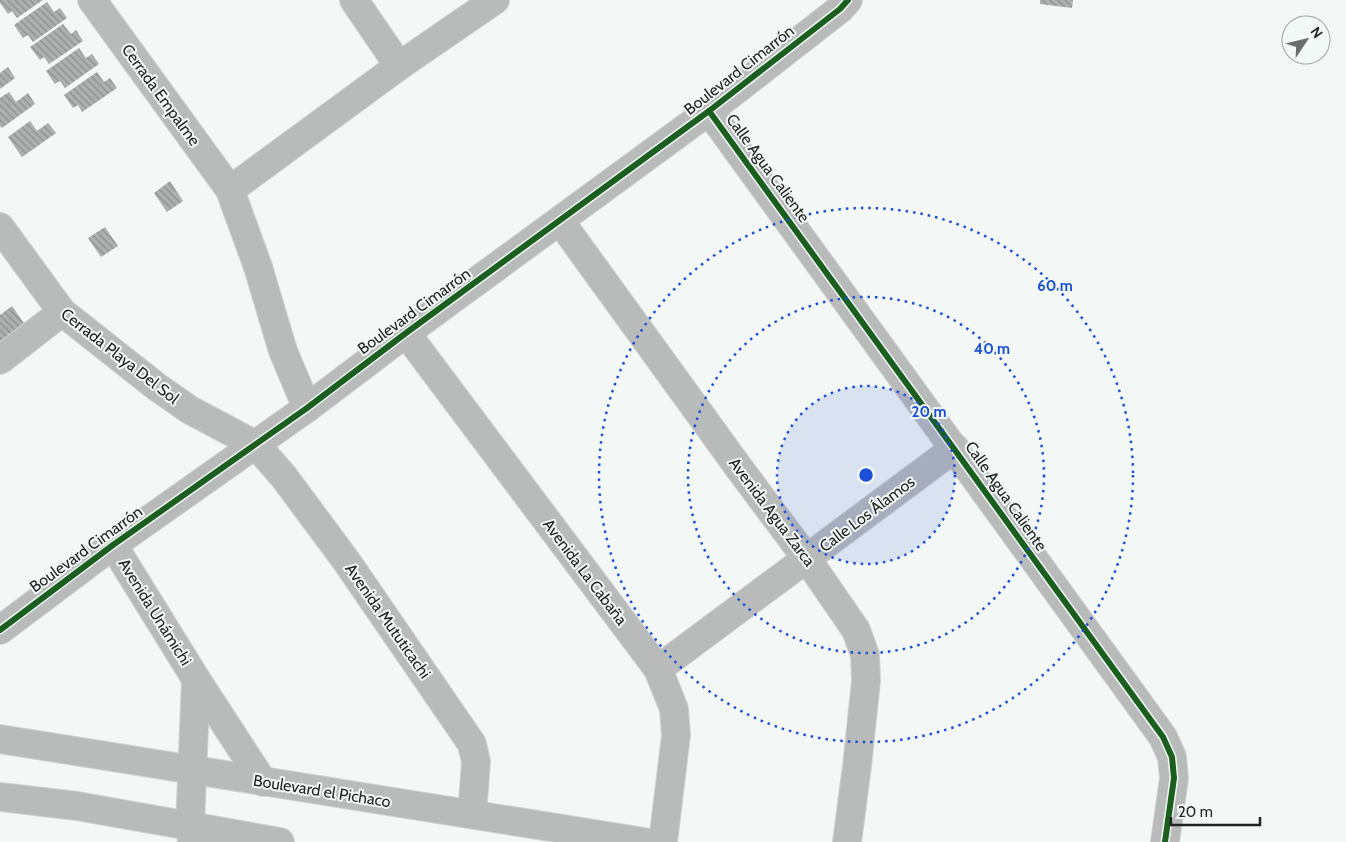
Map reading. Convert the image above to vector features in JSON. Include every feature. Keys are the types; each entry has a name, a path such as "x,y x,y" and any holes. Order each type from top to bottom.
{"street":[{"name":"Cerrada Empalme","path":"92,0 230,190 258,267 283,351 307,408"},
{"path":"354,0 400,66"},
{"path":"230,190 400,66 495,0"},
{"name":"Boulevard Cimarrón","path":"0,630 113,545 307,408 406,332 710,111 844,5"},
{"name":"Calle Agua Caliente","path":"710,111 1163,737 1172,757 1174,778 1165,842"},
{"name":"Avenida Agua Zarca","path":"560,221 738,468 807,559 856,630 865,656 865,691 847,842"},
{"name":"Cerrada Playa Del Sol","path":"0,227 62,312 157,387 190,410 256,445"},
{"name":"Cerrada Playa Del Sol","path":"0,360 62,312"},
{"name":"Avenida La Cabaña","path":"406,332 658,668 674,709 676,735 663,842"},
{"name":"Avenida Mututicachi","path":"256,445 284,477 347,562 472,744 476,762 472,814"},
{"name":"Calle Los Álamos","path":"658,668 955,448"},
{"name":"Avenida Unámichi","path":"113,545 196,679 263,782"},
{"name":"Avenida Unámichi","path":"191,834 196,679"},
{"name":"Boulevard el Pichaco","path":"0,739 644,842"},
{"path":"0,797 77,806 191,834 280,842"}],"building":[{"path":"0,0 43,0 17,18 12,11 8,14"},
{"path":"1040,0 1073,0 1072,8 1040,4"},
{"path":"47,2 54,12 60,8 67,18 33,42 28,35 23,38 14,25"},
{"path":"63,24 71,34 76,30 83,41 49,64 44,57 40,60 30,47"},
{"path":"79,48 86,58 92,54 99,64 65,88 60,81 55,84 46,71"},
{"path":"8,67 15,78 0,89 0,73"},
{"path":"97,72 104,82 110,78 117,88 82,112 78,105 73,108 64,95"},
{"path":"9,92 16,102 28,93 35,104 2,128 0,126 0,98"},
{"path":"30,121 37,131 48,123 56,133 22,157 8,137"},
{"path":"170,181 183,201 167,212 154,193"},
{"path":"105,227 118,246 101,257 88,238"},
{"path":"12,306 26,326 0,345 0,315"}],"cycle path":[{"path":"0,630 113,545 307,408 709,111 840,9 848,0"},
{"path":"709,111 1163,737 1172,757 1174,778 1165,842"}]}
